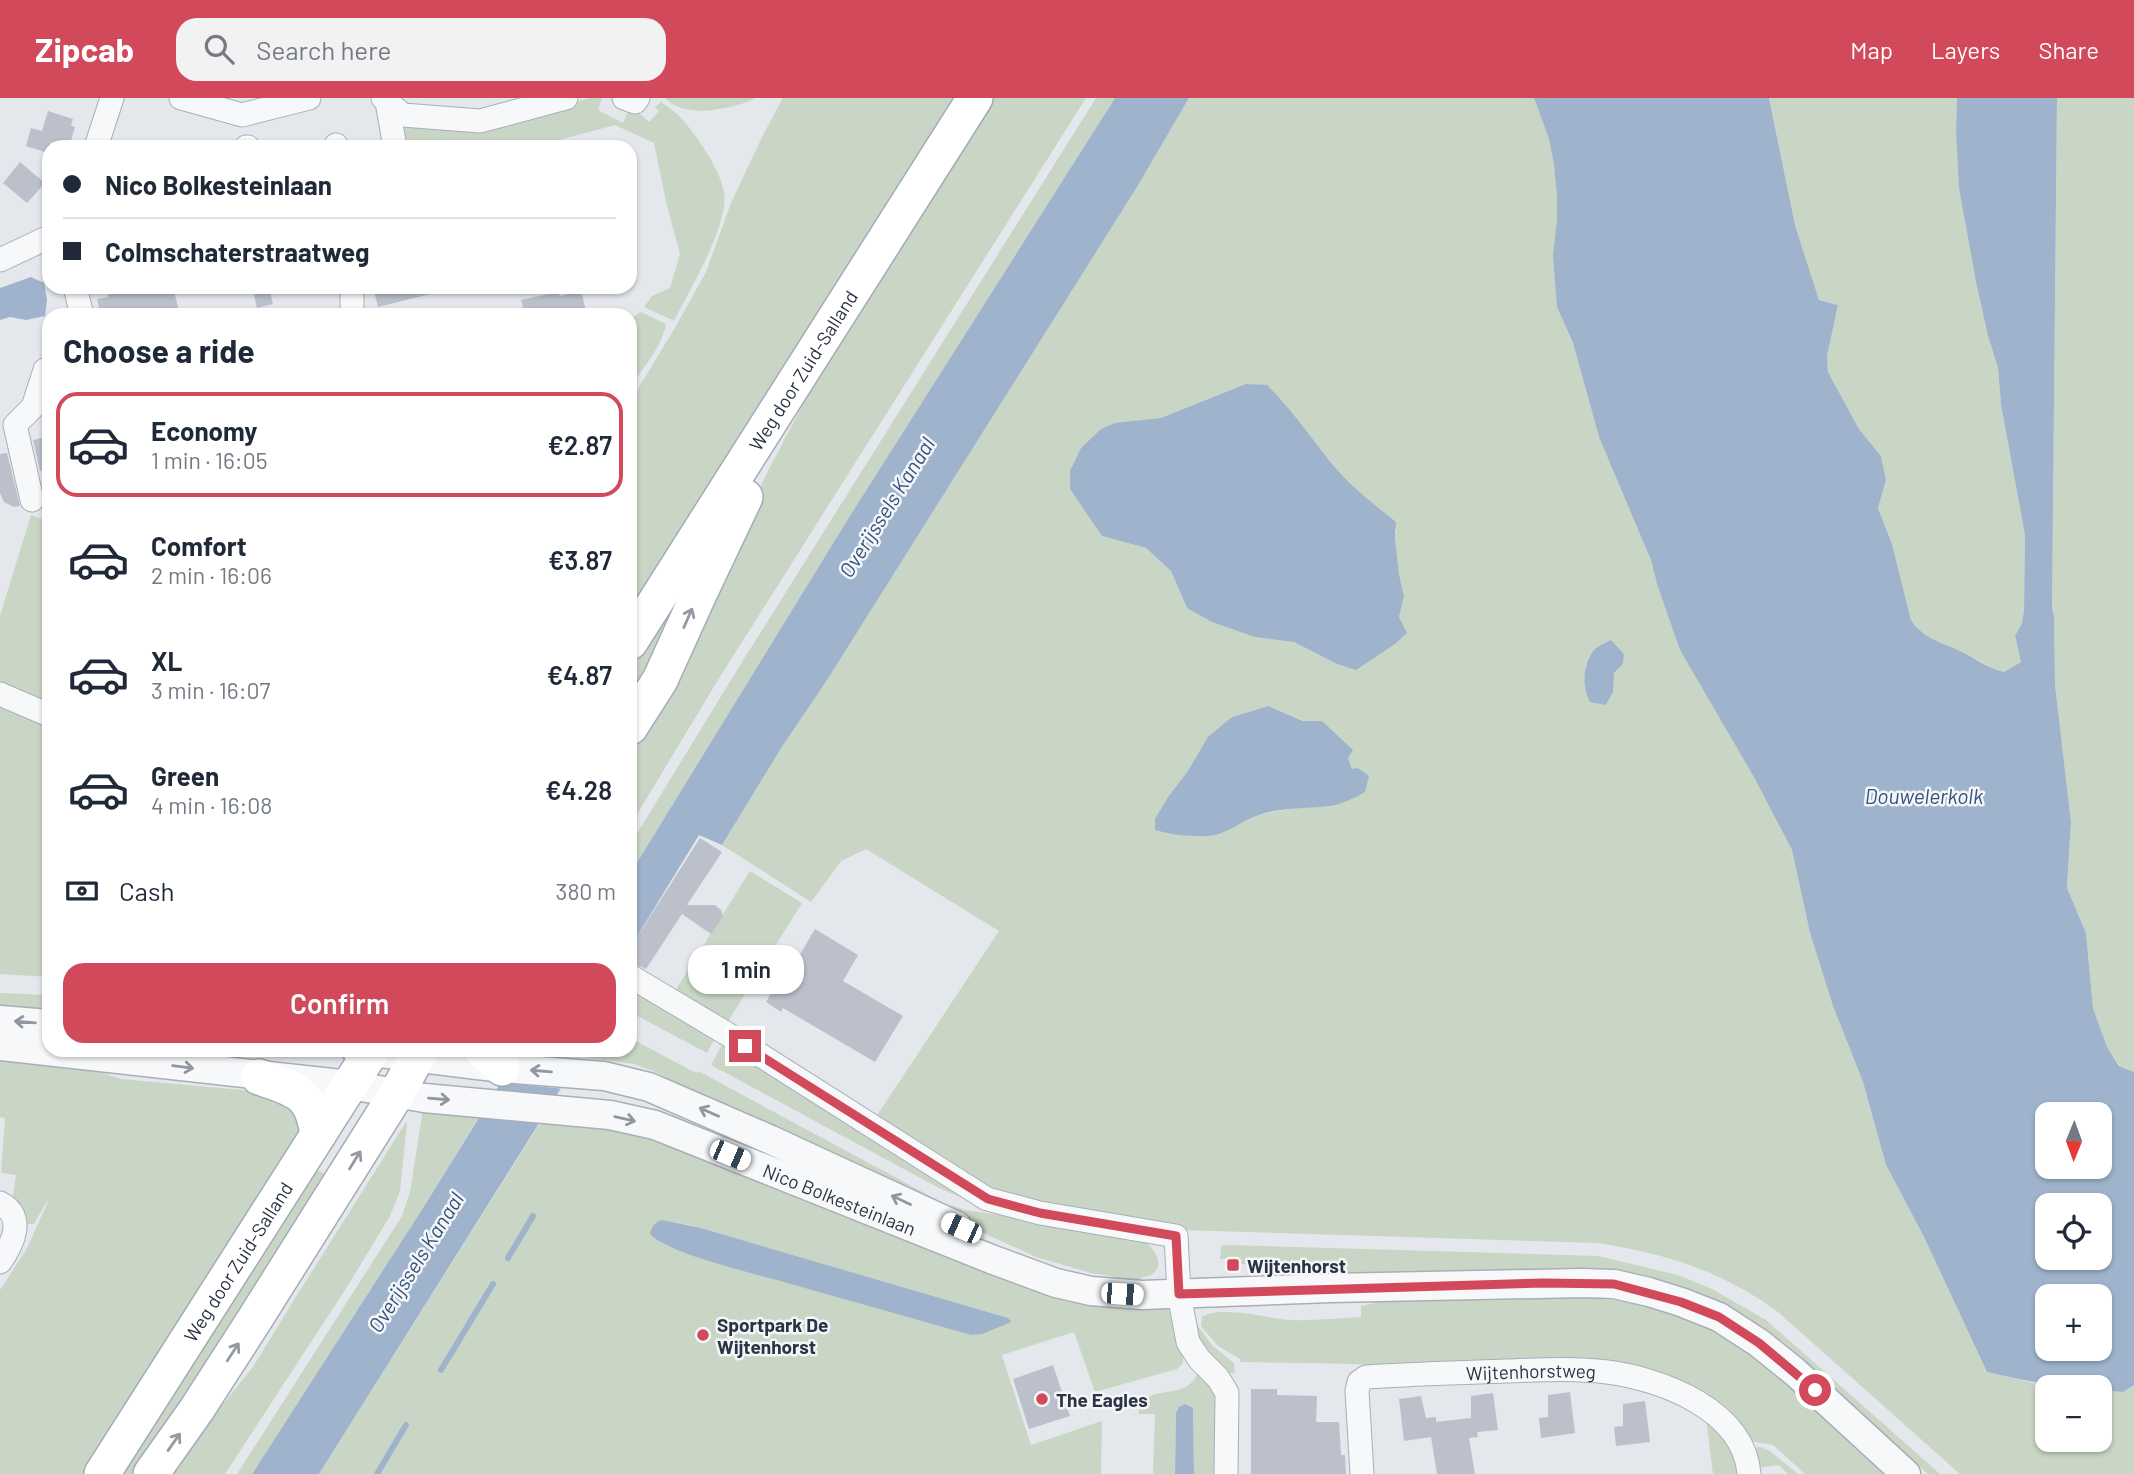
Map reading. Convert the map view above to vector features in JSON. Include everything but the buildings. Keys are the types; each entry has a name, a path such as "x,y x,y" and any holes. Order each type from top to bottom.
{"main road":[{"name":"Weg door Zuid-Salland","path":"637,631 975,98"},
{"path":"637,716 660,680 823,337"},
{"name":"Weg door Zuid-Salland","path":"102,1474 350,1085 364,1057"},
{"path":"151,1474 197,1409 397,1093 417,1057"},
{"path":"260,1077 294,1090 305,1098 316,1119 318,1135"}],"street":[{"path":"98,140 111,98"},
{"path":"181,98 242,115 309,98"},
{"path":"385,100 403,115 480,121 566,98"},
{"path":"624,98 635,102 638,98"},
{"path":"385,100 394,140"},
{"path":"0,260 42,240"},
{"path":"32,500 15,425 33,407 42,379"},
{"path":"0,694 42,712"},
{"path":"637,980 988,1199 1040,1213 1176,1236 1179,1294 1188,1342 1199,1359 1219,1378 1227,1393 1226,1474"},
{"path":"0,1020 42,1023"},
{"name":"Nico Bolkesteinlaan","path":"0,1046 42,1050"},
{"name":"Nico Bolkesteinlaan","path":"106,1057 260,1077 350,1085 424,1098 610,1115 655,1125 1056,1283 1091,1291 1179,1294 1581,1283 1614,1284 1649,1292 1709,1313 1740,1330 1796,1372 1906,1474"},
{"name":"Nico Bolkesteinlaan","path":"468,1057 615,1078 660,1091 1047,1267 1122,1294"},
{"path":"0,1203 7,1207 16,1224 15,1236 0,1262"},
{"name":"Wijtenhorstweg","path":"1362,1474 1357,1391 1360,1382 1366,1377 1565,1370 1610,1372 1649,1381 1694,1401 1711,1411 1742,1445 1749,1474"}],"green space":[{"path":"590,98 602,98 598,110 623,123 629,108 637,111 649,122 659,111 655,107 661,102 688,125 715,167 724,192 724,205 707,258 674,321 644,307 652,296 670,288 680,254 654,143 615,125 559,140 402,140 401,128 411,122 497,122"},
{"path":"665,98 756,98 722,109 697,111 674,105"},
{"path":"783,98 961,98 637,610 637,390 706,272 731,203"},
{"path":"990,98 1086,98 718,680 637,814 637,737 673,681 711,588 833,347"},
{"path":"1096,98 1115,98 848,519 637,863 637,834"},
{"path":"1189,98 1534,98 1549,139 1554,165 1557,196 1557,307 1573,343 1599,437 1651,560 1657,584 1792,850 1810,933 1833,1006 1863,1082 1886,1165 1924,1237 1987,1372 2035,1383 2035,1452 2112,1452 2112,1391 2123,1392 2134,1385 2134,1474 1960,1474 1778,1312 1735,1285 1670,1259 1597,1243 1180,1230 1008,1200 874,1120 999,931 866,849 841,861 811,902 722,845 780,750 829,677 1137,187","holes":["1210,400 1315,443 1340,473 1397,530 1395,538 1404,596 1399,617 1373,658 1356,669 1337,664 1294,642 1275,639 1187,608 1171,571 1146,548 1102,536 1149,420","1615,646 1624,654 1623,664 1586,694 1586,664","1268,706 1304,721 1322,721 1348,758 1352,769 1330,806 1301,807 1258,815 1156,819 1168,797 1232,717"]},
{"path":"1769,98 1957,98 1956,130 1964,214 1976,282 1998,368 2001,405 2025,535 2024,610 2022,623 2015,636 2021,662 2004,672 1934,640 1921,632 1911,620 1892,544 1878,508 1886,480 1881,456 1859,429 1828,372 1827,356 1838,305 1819,300 1795,225"},
{"path":"2057,98 2134,98 2134,1072 2120,1066 2107,1047 2093,1008 2086,933 2067,888 2071,822 2055,685 2052,608"},
{"path":"641,312 666,324 656,349 637,378 637,315"},
{"path":"31,515 42,519 42,700 0,683 0,616"},
{"path":"681,586 693,593 637,694 637,658"},
{"path":"0,702 42,718 42,977 0,974"},
{"path":"750,871 802,903 727,1023 675,991"},
{"path":"637,989 715,1038 707,1053 637,1016"},
{"path":"0,993 42,995 42,1017 0,1014"},
{"path":"637,1042 696,1073 698,1071 943,1203 965,1210 1144,1241 1154,1251 1158,1267 1155,1272 1140,1281 1091,1273 1036,1257 827,1161 656,1072 634,1064 581,1057 637,1057"},
{"path":"723,1043 960,1194 958,1196 939,1188 711,1065"},
{"path":"0,1059 84,1067 121,1079 285,1094 310,1126 93,1474 0,1474 0,1290 26,1250 48,1202 34,1224 27,1224 22,1209 12,1201 16,1175 1,1173 5,1118 0,1117"},
{"path":"423,1109 480,1115 252,1474 237,1474 402,1216 410,1192"},
{"path":"542,1120 632,1128 1163,1308 1171,1312 1183,1355 1183,1363 1177,1369 1095,1392 1074,1332 1002,1355 1031,1445 1102,1421 1101,1474 319,1474","holes":["668,1220 701,1228 1008,1318"]},
{"path":"406,1122 400,1191 390,1216 225,1474 172,1474 211,1419 253,1367"},
{"path":"313,1167 324,1174 210,1355 168,1439 142,1474 119,1474"},
{"path":"1221,1246 1598,1256 1678,1275 1712,1289 1766,1320 1940,1474 1928,1474 1873,1425 1700,1296 1329,1278 1264,1270 1264,1264 1240,1264 1239,1258 1220,1259"},
{"path":"1565,1297 1617,1301 1651,1308 1715,1331 1768,1368 1889,1474 1805,1474 1773,1445 1751,1441 1731,1416 1643,1371 1240,1362 1240,1359 1218,1346 1201,1326 1202,1317 1220,1312 1289,1320 1316,1320 1361,1317 1361,1306 1379,1302"},
{"path":"1195,1322 1212,1345 1234,1363 1235,1373 1227,1373 1198,1343"},
{"path":"1198,1372 1218,1387 1218,1474 1194,1474 1193,1408 1176,1413 1175,1474 1153,1474 1155,1414 1139,1414 1141,1405 1153,1395 1185,1387 1193,1381"},
{"path":"1706,1418 1727,1436 1739,1474 1713,1474"},
{"path":"1760,1447 1770,1451 1798,1474 1788,1474 1779,1465 1755,1468 1752,1448"}],"water":[{"name":"Overijssels Kanaal","path":"1115,98 1189,98 1137,187 722,845 699,835 637,937 637,863 848,519"},
{"name":"Douwelerkolk","path":"1534,98 1769,98 1795,225 1819,300 1838,305 1827,356 1828,372 1859,429 1881,456 1886,480 1878,508 1892,544 1911,620 1930,638 2004,672 2021,662 2015,636 2022,623 2024,610 2025,535 2001,405 1998,368 1976,282 1959,188 1957,98 2057,98 2052,608 2055,685 2071,822 2067,888 2086,933 2093,1008 2107,1047 2119,1066 2134,1072 2134,1385 2123,1392 2112,1391 2112,1375 2035,1375 2035,1382 1987,1372 1924,1237 1886,1165 1863,1082 1833,1006 1810,933 1792,850 1754,777 1680,650 1651,560 1599,437 1573,343 1557,307 1553,255 1557,220 1554,165 1549,139"},
{"path":"31,277 42,282 42,294 46,294 47,300 46,308 42,308 42,317 26,320 10,317 0,320 0,288"},
{"path":"1246,384 1267,385 1341,474 1396,522 1395,538 1404,596 1399,617 1407,633 1356,670 1337,664 1294,642 1255,637 1212,622 1187,608 1171,571 1146,548 1102,536 1070,489 1070,471 1081,448 1101,429 1115,423 1161,418"},
{"path":"1611,640 1624,654 1623,664 1614,673 1613,692 1606,705 1590,702 1585,689 1588,660 1596,648"},
{"path":"1268,706 1303,721 1322,721 1353,750 1348,758 1352,769 1358,768 1369,776 1365,792 1335,805 1268,812 1222,833 1209,836 1155,830 1155,819 1208,737 1232,717"},
{"name":"Overijssels Kanaal","path":"517,1057 581,1057 319,1474 252,1474"},
{"path":"662,1220 701,1228 1011,1321 982,1334 971,1335 731,1268 659,1241 650,1234 654,1225"},
{"path":"1185,1404 1193,1408 1194,1474 1175,1474 1176,1413 1179,1407"}],"pier":[{"path":"513,1057 585,1057 565,1089 497,1082"}],"waterway":[{"path":"508,1258 533,1216"},
{"path":"441,1370 493,1284"},
{"path":"377,1474 406,1425"}],"place":[{"name":"Wijtenhorst","path":"1233,1265"},
{"name":"Sportpark De Wijtenhorst","path":"703,1335"},
{"name":"The Eagles","path":"1042,1399"}],"route":[{"path":"745,1046 988,1199 1040,1213 1176,1236 1179,1294 1544,1283 1614,1284 1681,1302 1719,1317 1759,1343 1815,1390"}]}
